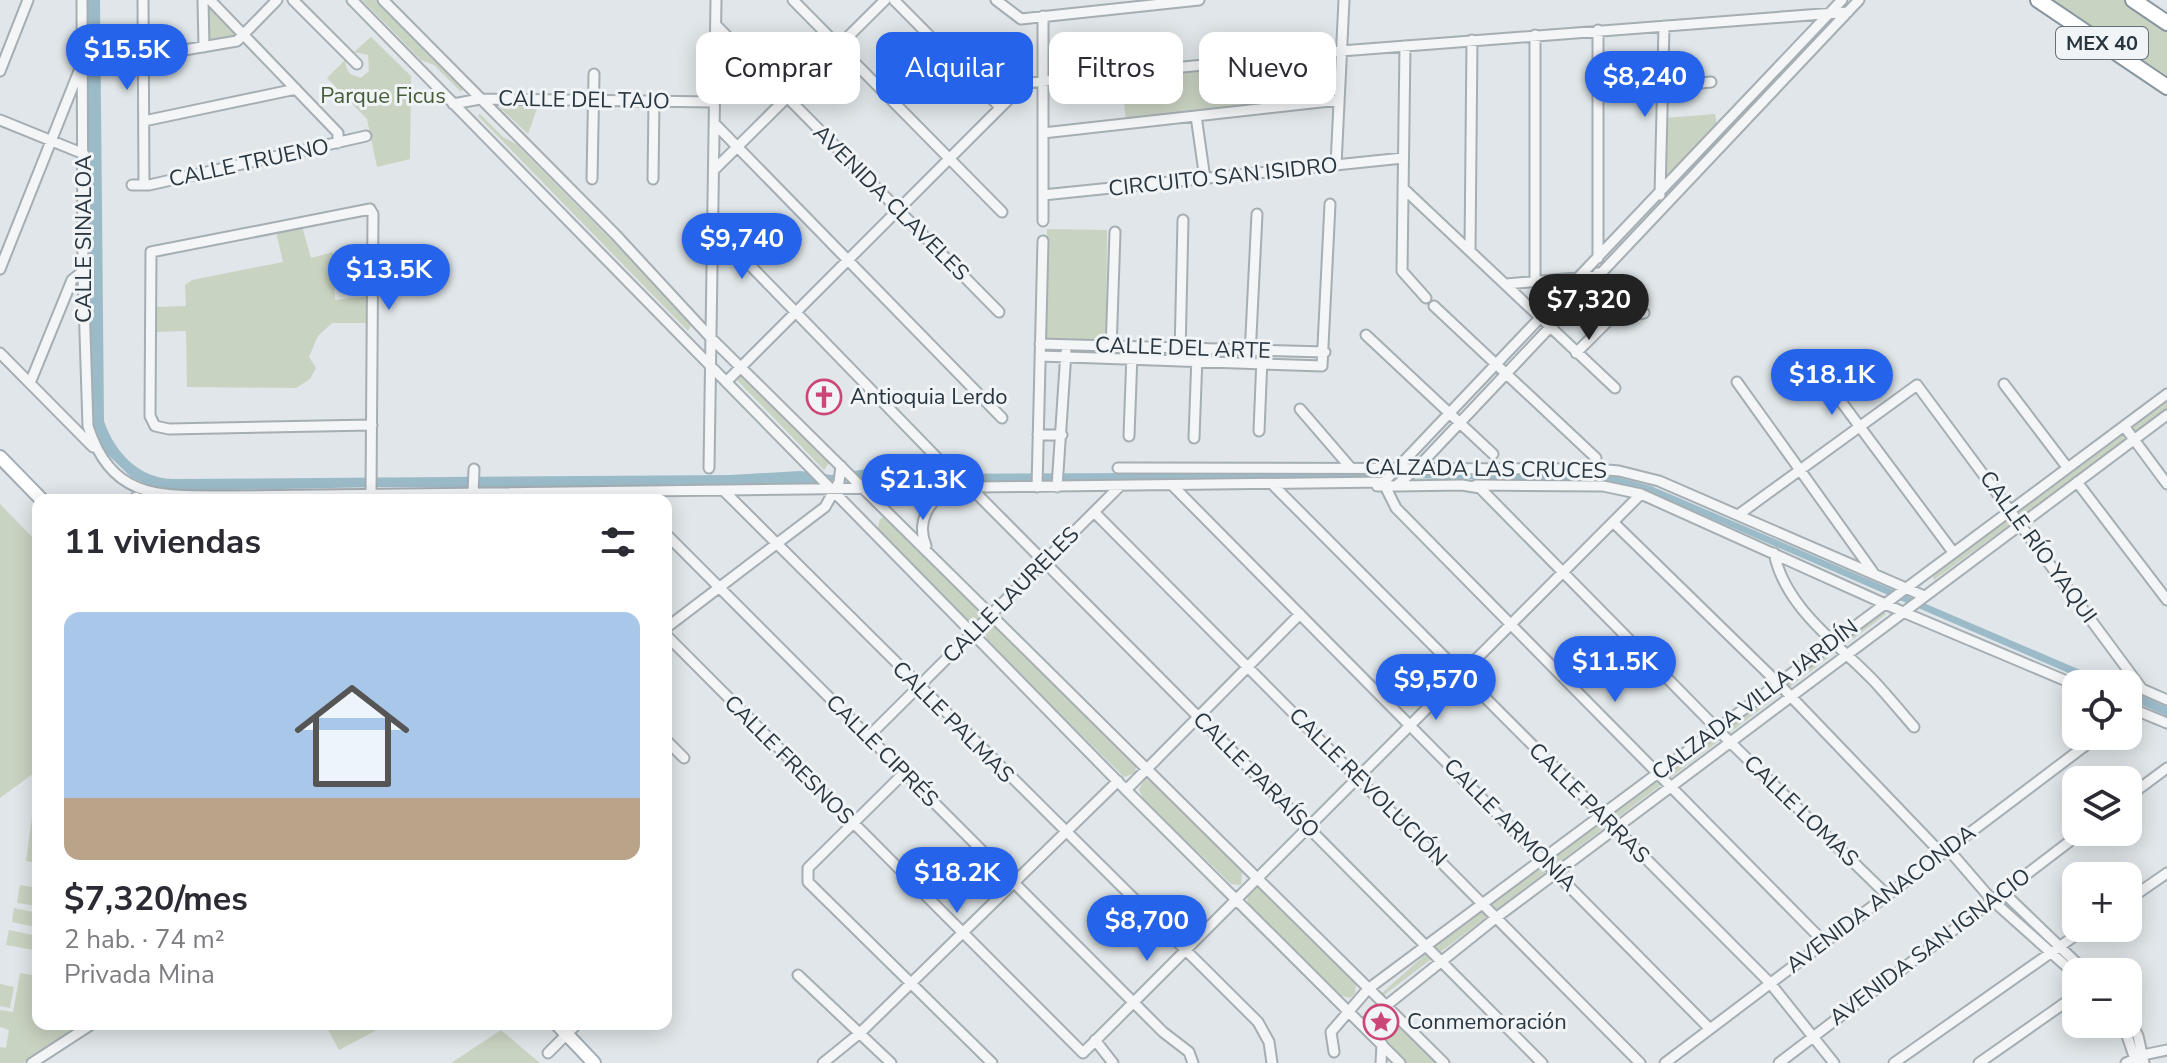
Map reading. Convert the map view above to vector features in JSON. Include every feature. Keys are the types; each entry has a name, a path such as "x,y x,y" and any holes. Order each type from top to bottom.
{"highway":[{"name":"MEX 40","path":"2038,0 2167,87"},
{"name":"MEX 40","path":"2133,0 2167,23"}],"main road":[{"path":"0,457 36,494"},
{"path":"562,1030 594,1063"}],"street":[{"path":"0,71 28,0"},
{"name":"CALLE SINALOA","path":"82,0 86,400 96,450 111,471"},
{"path":"143,0 144,185"},
{"path":"203,0 204,47"},
{"path":"210,0 338,133 338,143"},
{"path":"120,61 232,42 244,35 277,0"},
{"path":"293,0 357,64"},
{"path":"352,0 1126,790 1400,1063"},
{"path":"383,0 711,338 1444,1063"},
{"path":"716,0 716,32"},
{"path":"793,0 824,32"},
{"path":"852,32 885,0"},
{"path":"894,0 999,106"},
{"path":"996,0 1017,18 1199,0"},
{"path":"1336,165 1344,0"},
{"path":"1388,483 1842,0"},
{"path":"1388,483 1417,468 1859,0"},
{"path":"726,382 948,156 1025,83 1341,51 1848,12"},
{"path":"1043,16 1043,221"},
{"name":"AVENIDA CLAVELES","path":"716,25 723,32"},
{"path":"1662,209 1664,26"},
{"path":"1598,30 1598,276"},
{"path":"1535,35 1535,281"},
{"path":"1470,250 1472,40"},
{"path":"1405,46 1402,271 1430,302 1596,458"},
{"path":"0,269 82,63"},
{"path":"1778,66 1787,75"},
{"path":"860,68 1002,212"},
{"path":"592,179 594,74"},
{"path":"1662,87 1711,82"},
{"path":"144,121 296,89"},
{"name":"CALLE DEL TAJO","path":"453,104 480,99 696,102"},
{"path":"1043,133 1339,100"},
{"path":"653,179 654,101"},
{"path":"709,468 715,104"},
{"path":"714,170 780,104"},
{"name":"AVENIDA CLAVELES","path":"794,104 999,312"},
{"path":"1196,116 1205,179"},
{"path":"0,120 84,154"},
{"path":"715,124 1002,418"},
{"path":"1714,134 1724,142"},
{"name":"CALLE TRUENO","path":"132,185 144,185 366,136"},
{"name":"CIRCUITO SAN ISIDRO","path":"1043,195 1403,158"},
{"path":"1403,188 1615,388"},
{"path":"1325,352 1330,204"},
{"path":"371,491 372,425 373,214 370,209 151,252 150,416 155,426 169,429 372,425"},
{"path":"1250,363 1257,214"},
{"path":"1180,361 1183,220"},
{"path":"713,227 943,464"},
{"path":"1111,359 1115,232"},
{"path":"1037,487 1043,241"},
{"path":"30,383 72,280 83,271"},
{"path":"1506,284 1598,276"},
{"path":"1576,353 1611,318 1644,313"},
{"path":"1366,335 1493,454"},
{"name":"CALLE DEL ARTE","path":"1040,344 1325,352 1324,365 1040,356"},
{"path":"1057,487 1067,345"},
{"path":"1129,436 1132,347"},
{"path":"1194,438 1197,349"},
{"path":"1259,431 1263,351"},
{"path":"0,353 96,450"},
{"path":"1737,382 1873,572"},
{"path":"2004,384 2067,467"},
{"name":"CALLE RÍO YAQUI","path":"1859,426 1917,385 2142,689 2167,700"},
{"path":"1831,388 1953,552"},
{"name":"CALZADA VILLA JARDÍN","path":"1347,1010 1368,989 2167,394"},
{"path":"1300,409 1350,467"},
{"name":"CALZADA VILLA JARDÍN","path":"1362,1025 1384,1004 1557,871 2167,415"},
{"path":"1738,515 1859,426"},
{"path":"2124,426 2167,484"},
{"path":"1038,435 1062,435"},
{"path":"672,623 825,507 835,491 841,466"},
{"path":"1039,467 1058,467"},
{"path":"798,491 811,477 812,468"},
{"name":"CALZADA LAS CRUCES","path":"1118,468 1619,471 1659,481 1924,596"},
{"name":"CALZADA LAS CRUCES","path":"111,471 135,494"},
{"path":"470,494 474,472"},
{"path":"2077,482 2167,600"},
{"path":"1388,483 1472,486"},
{"path":"1388,483 1396,508 1824,942"},
{"name":"CALZADA LAS CRUCES","path":"672,494 970,487 1388,483"},
{"name":"CALLE ARMONÍA","path":"1173,486 1710,1029"},
{"name":"CALLE PARRAS","path":"1274,486 1770,983 1834,1063"},
{"name":"CALZADA LAS CRUCES","path":"1472,486 1603,486 1641,494 1903,612 2062,679"},
{"name":"CALLE LOMAS","path":"1472,486 1487,494 1730,742 1887,895"},
{"name":"CALLE PARAÍSO","path":"970,487 1542,1063"},
{"name":"CALLE LAURELES","path":"868,737 1119,487"},
{"path":"927,549 921,535 923,520 935,498 949,488"},
{"name":"CALZADA LAS CRUCES","path":"353,494 371,491 470,494"},
{"name":"CALLE PALMAS","path":"725,492 1183,951 1258,1022 1269,1042 1272,1063"},
{"path":"1113,1063 1095,1040 1641,494"},
{"name":"CALLE REVOLUCIÓN","path":"1094,512 1640,1063"},
{"path":"1613,522 1778,683 1992,900 2067,958"},
{"name":"CALLE CIPRÉS","path":"672,540 1132,1002 1169,1038 1189,1052 1193,1063"},
{"path":"1774,553 1779,577 1831,643 1872,679 1914,727"},
{"path":"1126,790 1300,614"},
{"name":"CALLE FRESNOS","path":"672,641 1083,1053 1095,1040"},
{"path":"2142,714 2167,723"},
{"path":"672,746 684,758"},
{"name":"AVENIDA ANACONDA","path":"1665,1063 2079,750"},
{"path":"2142,787 2167,768"},
{"path":"904,773 808,868 806,877 811,887 992,1063"},
{"path":"823,1063 860,1033 1118,781"},
{"name":"AVENIDA SAN IGNACIO","path":"1779,1063 2064,846"},
{"path":"2142,890 2167,873"},
{"path":"2003,892 2062,958"},
{"path":"1894,1063 2065,942"},
{"path":"798,975 891,1063"},
{"path":"1979,1063 2062,1005"},
{"path":"1334,1052 1331,1032 1347,1010"},
{"path":"32,1063 83,1030"},
{"path":"548,1053 572,1030"},
{"path":"2128,1038 2137,1060"},
{"path":"2132,1038 2137,1060"},
{"path":"1381,1063 1382,1044"},
{"path":"2137,1060 2167,1050"}],"green space":[{"path":"204,0 243,35 205,46"},
{"path":"362,0 376,0 463,89 461,92 434,65 421,60"},
{"path":"2040,0 2130,0 2167,25 2167,87"},
{"name":"Parque Ficus","path":"371,37 411,76 410,159 377,167 367,119 327,78 345,60 351,74 361,78 369,71 368,55 354,52"},
{"path":"1199,68 1199,104 1283,105 1126,122 1124,104 1183,104 1183,70"},
{"path":"539,103 528,134 498,106"},
{"path":"480,114 503,137 516,144 693,322 688,331 478,116"},
{"path":"1715,114 1718,134 1664,191 1665,118"},
{"path":"302,226 311,258 333,252 335,300 370,296 370,323 332,323 318,336 309,357 316,368 310,379 296,388 187,387 186,331 157,332 157,307 186,306 185,285 192,280 283,262 276,232"},
{"path":"1047,229 1107,230 1106,341 1047,340"},
{"path":"743,374 829,463 824,470 737,380"},
{"path":"2167,401 2167,410 1934,580 1932,574"},
{"path":"0,504 32,537 32,774 0,798"},
{"path":"887,517 980,607 978,619 966,621 877,532 880,519"},
{"path":"1881,609 1886,614 1384,995 1381,994 1427,953"},
{"path":"993,624 1137,761 1135,773 1124,777 987,641 985,631"},
{"path":"1145,779 1155,781 1236,864 1242,872 1241,885 1231,884 1143,799 1139,789"},
{"path":"32,817 32,862 26,861"},
{"path":"20,885 32,887 32,905 17,903"},
{"path":"1254,887 1260,888 1356,983 1355,994 1350,998 1339,995 1249,907 1247,898"},
{"path":"14,908 32,912 32,926 12,922"},
{"path":"9,930 32,935 32,950 6,945"},
{"path":"20,973 32,975 32,1030 73,1030 23,1063 0,1063 0,1047 6,1048 9,1030 0,1027 0,1010 13,1012"},
{"path":"0,984 14,987 10,1008 0,1006"},
{"path":"1390,1018 1437,1063 1404,1063 1377,1030 1381,1021"},
{"path":"328,1030 377,1030 339,1050"},
{"path":"501,1030 540,1063 451,1063"}],"water":[{"path":"87,0 100,0 104,421 121,452 148,474 172,479 730,475 800,471 832,475 866,469 888,474 1384,472 1617,477 1651,486 2080,670 2062,670 1647,491 1614,482 1400,478 903,487 833,480 793,486 729,488 377,487 187,491 156,488 132,478 103,450 92,425 88,358"},
{"path":"2142,696 2167,707 2167,716 2142,705"}],"place":[{"name":"Antioquia Lerdo","path":"824,397"},
{"name":"Conmemoración","path":"1381,1022"}]}
